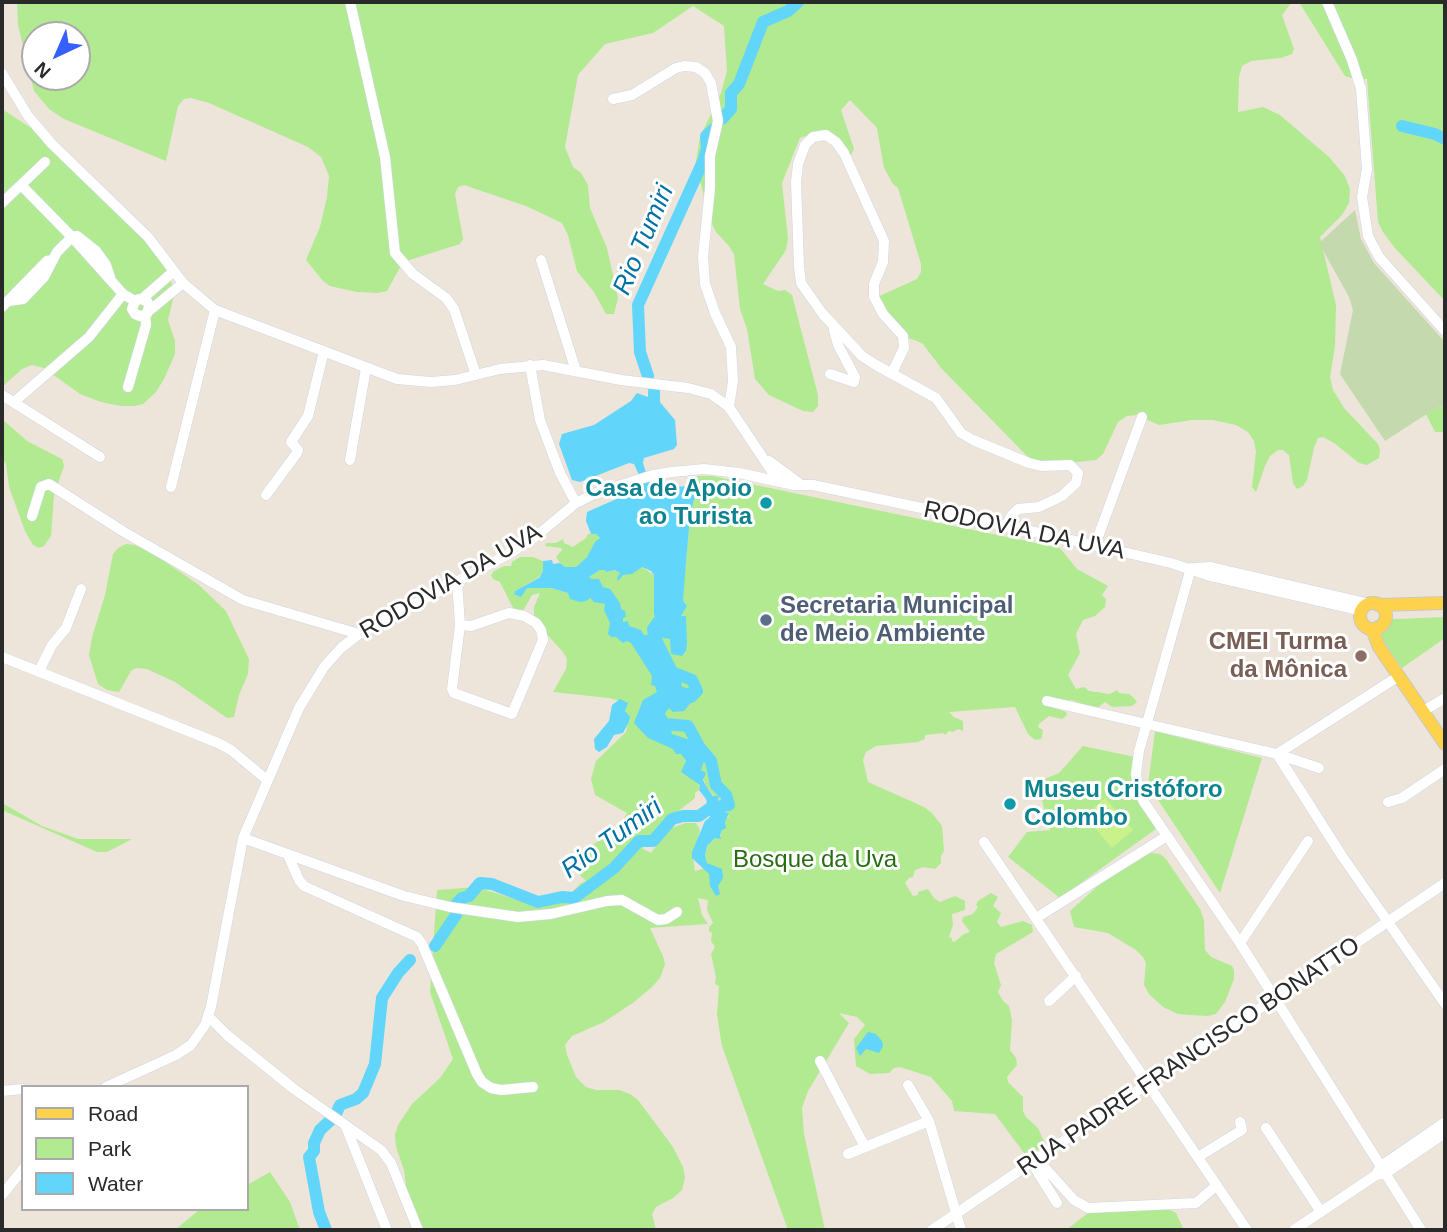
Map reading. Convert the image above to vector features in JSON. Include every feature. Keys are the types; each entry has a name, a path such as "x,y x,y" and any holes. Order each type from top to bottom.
{"main road":[{"name":"RODOVIA DA UVA","path":"1374,608 1445,603"},
{"name":"RODOVIA DA UVA","path":"1374,608 1445,611"},
{"path":"1372,629 1383,625 1374,608 1362,623 1372,629 1379,647 1445,744"}],"street":[{"path":"350,2 385,157 395,253 412,274 446,298 454,309 476,375"},
{"path":"1326,2 1352,60 1361,89 1367,169 1362,197 1368,236 1379,257 1445,331"},
{"path":"613,99 632,95 676,68 684,66 696,67 705,73 711,83 718,121 710,156 710,188 703,257 705,284 731,347 733,381 729,407"},
{"path":"2,73 28,116 52,144 148,237 183,283 215,310 397,379 431,382 455,380 530,365 543,365 711,394 729,407 779,482"},
{"path":"892,373 904,348 903,336 883,314 874,297 874,284 883,262 884,241 844,153 836,142 826,135 813,136 805,145 798,164 796,182 799,267 801,283 834,328 862,356 936,398 961,433 1041,466 1070,465 1075,467 1078,473 1076,483 1070,490 1051,503 1018,509 1005,527"},
{"path":"2,203 45,162"},
{"path":"21,185 72,237"},
{"path":"5,304 47,261 52,260 72,237 77,236 96,251 122,294 149,303 146,325 128,387"},
{"path":"541,260 576,372"},
{"path":"174,271 138,300 133,312 140,316 147,313 183,283"},
{"path":"160,284 170,294"},
{"path":"14,402 89,337 122,294"},
{"path":"171,487 215,310"},
{"path":"830,374 854,382 855,377 833,333 834,328"},
{"path":"266,495 297,453 298,450 290,442 309,416 324,351"},
{"path":"530,365 540,420 560,473 576,503"},
{"path":"350,460 366,368"},
{"path":"2,395 100,457"},
{"path":"1095,545 1142,417"},
{"path":"761,453 785,474 803,485"},
{"name":"RODOVIA DA UVA","path":"110,1085 166,1060 187,1048 200,1034 208,1016 243,838 299,708 316,679 341,648 359,634 527,542 576,503 613,487 653,475 704,469 739,473 779,482 813,485 1191,568 1211,567 1374,608"},
{"path":"32,516 41,486 49,484 124,532 243,600 359,634"},
{"path":"1191,568 1136,766 1138,788 1144,802 1275,997 1381,1171 1421,1230"},
{"path":"457,582 460,625 452,689 454,693 512,714 543,640 541,630 536,623 524,616 509,613 471,626 460,625"},
{"path":"39,671 52,645 66,628 82,589"},
{"path":"2,657 225,746 267,780"},
{"path":"1278,754 1399,676"},
{"path":"1423,711 1445,698"},
{"path":"1047,701 1278,754 1319,768"},
{"path":"1278,754 1342,856 1445,1004"},
{"path":"1388,802 1402,798 1445,769"},
{"path":"1036,918 1167,836"},
{"path":"243,838 404,896 450,907 518,916 551,914 622,900 658,920 666,919 677,912"},
{"path":"1240,943 1308,841"},
{"path":"984,842 1247,1230"},
{"path":"288,855 304,886 417,937 482,1082 501,1090 533,1087"},
{"name":"RUA PADRE FRANCISCO BONATTO","path":"932,1230 1445,883"},
{"path":"1049,1001 1076,976"},
{"path":"208,1016 236,1043 381,1150 391,1163 418,1230"},
{"path":"820,1061 865,1147"},
{"path":"908,1085 929,1121 961,1230"},
{"path":"2,1091 21,1089"},
{"path":"848,1154 929,1121"},
{"path":"1198,1157 1242,1129 1240,1122"},
{"path":"1294,1230 1381,1171 1445,1122"},
{"path":"345,1126 387,1230"},
{"path":"1266,1128 1321,1212"},
{"path":"1381,1171 1445,1133"},
{"path":"1035,1161 1074,1200 1088,1208 1196,1203 1217,1185"},
{"path":"1035,1161 1058,1203"},
{"path":"2,1195 21,1171"}],"green space":[{"path":"17,2 1292,2 1282,15 1294,49 1292,54 1251,61 1242,66 1238,112 1263,107 1280,115 1329,157 1345,176 1350,189 1349,203 1342,215 1320,237 1336,305 1335,346 1330,377 1333,390 1344,408 1378,444 1379,458 1367,465 1359,463 1334,443 1323,437 1318,438 1303,486 1297,489 1293,483 1289,455 1278,450 1270,456 1256,492 1252,487 1256,452 1254,441 1248,432 1236,425 1213,420 1159,425 1137,415 1127,416 1118,422 1103,454 1096,460 1048,465 1038,463 1027,456 942,369 922,343 901,335 873,299 917,279 921,264 898,188 884,168 877,128 850,100 841,110 854,149 851,155 821,131 800,138 782,183 788,239 786,250 763,284 778,291 785,290 792,295 818,395 818,406 813,412 803,411 769,395 755,379 747,329 740,309 734,254 716,232 709,218 698,172 696,161 700,137 721,93 727,71 724,26 693,6 653,33 605,44 578,75 565,147 573,167 581,173 588,185 590,208 607,248 618,298 614,314 606,314 594,292 577,271 568,235 562,223 526,206 464,185 458,187 455,194 463,239 460,244 403,262 387,291 357,292 330,286 306,260 320,227 327,197 329,176 321,157 308,147 209,103 191,98 184,99 178,106 166,161 64,119 49,109 34,91 91,91 91,21 21,21 21,37"},
{"path":"1299,2 1445,2 1445,301 1394,247 1378,222 1367,79 1345,76"},
{"path":"2,109 54,143 112,195 131,216 170,276 174,295 168,320 175,341 175,354 156,392 143,404 121,406 101,402 80,394 44,368 32,365 22,369 2,387"},
{"path":"1355,210 1361,239 1374,263 1445,342 1445,407 1436,408 1385,441 1340,374 1353,310 1349,297 1319,243"},
{"path":"1445,407 1445,432 1435,432 1426,414 1436,408"},
{"path":"2,419 27,441 62,459 64,466 54,495 51,536 44,546 39,548 33,545 25,531 9,487 6,464 2,457"},
{"name":"Bosque da Uva","path":"697,476 712,476 1060,548 1077,569 1108,586 1102,595 1106,599 1105,607 1095,616 1083,620 1076,634 1080,653 1068,675 1076,689 1084,687 1089,691 1110,694 1117,690 1119,693 1129,694 1137,702 1132,706 1112,707 1105,702 1096,709 1072,700 1053,705 1052,707 1066,712 1067,715 1062,719 1049,716 1039,724 1038,727 1043,730 1041,739 1035,740 1028,734 1015,707 949,712 963,721 963,731 958,729 945,735 925,735 925,739 918,742 876,746 866,752 863,760 868,782 924,807 942,826 944,851 941,863 935,869 923,867 915,870 913,877 905,883 913,896 928,889 940,902 955,896 965,901 965,910 952,914 953,925 949,937 952,941 970,932 962,921 963,917 973,914 978,907 978,901 991,893 998,897 993,906 1001,913 997,922 1001,927 1023,921 1032,925 1033,932 996,954 994,963 1001,985 998,992 1009,1006 1012,1020 1010,1050 1017,1065 1007,1077 1008,1082 1023,1097 1023,1111 1038,1128 1045,1144 1032,1155 1024,1153 995,1114 954,1111 952,1101 931,1077 900,1067 889,1073 870,1074 856,1066 854,1039 865,1025 857,1017 839,1013 849,1023 808,1091 802,1108 804,1134 825,1230 788,1230 722,1046 717,1015 719,986 715,984 711,954 715,947 711,941 712,933 709,931 713,923 707,910 708,900 698,898 702,915 708,924 650,928 665,964 660,978 652,987 604,1022 572,1036 565,1045 576,1077 586,1087 619,1090 638,1100 673,1147 683,1167 685,1178 682,1190 656,1207 652,1214 656,1230 419,1230 408,1200 395,1135 398,1125 412,1104 440,1078 453,1059 430,992 437,890 476,887 521,901 558,900 586,881 580,875 582,862 591,846 601,839 601,835 620,825 627,813 595,795 591,779 596,761 626,732 628,724 625,708 620,701 609,698 553,692 566,669 567,659 541,628 534,615 534,607 540,593 532,595 523,611 514,610 500,582 491,575 504,566 511,566 512,562 520,557 533,557 543,561 543,571 538,578 514,594 524,592 527,588 543,586 568,593 602,585 599,579 589,577 600,570 615,570 620,576 642,567 654,575 685,570 690,517 697,486 694,483","holes":["693,745 699,746 701,751 701,771 706,786 714,796 719,796 718,808 724,813 727,811 729,817 726,818 720,837 707,846 705,857 707,863 715,867 718,886 705,868 695,871 693,857 700,830 696,823 685,823 672,828 651,853 643,849 642,844 653,839 653,835 658,833 668,820 674,818 676,813 695,798 700,786 685,766 686,761 674,749"]},
{"path":"588,534 596,534 600,538 576,567 565,567 560,563 556,557 561,548 545,546 546,543 556,543 563,539 564,543 573,547"},
{"path":"126,544 154,554 199,585 226,611 249,659 248,674 234,717 227,718 175,682 147,669 136,668 131,671 119,692 107,690 98,684 89,655 92,637 105,595 113,554"},
{"path":"1445,617 1445,638 1402,668 1373,626 1375,620"},
{"path":"1155,731 1262,758 1220,893 1148,785"},
{"path":"1083,746 1135,757 1132,770 1136,794 1156,829 1060,898 1008,857 1027,832 1050,830 1037,782 1059,773"},
{"path":"1105,798 1133,830 1112,848 1085,816"},
{"path":"2,803 42,826 78,839 132,839 107,852 97,852 2,810"},
{"path":"1151,853 1160,854 1166,859 1200,909 1204,920 1205,950 1211,957 1232,966 1234,970 1234,979 1225,1002 1216,1014 1178,1014 1163,1007 1144,985 1146,963 1136,950 1108,933 1074,927 1070,911 1100,884 1135,859"},
{"path":"270,1172 290,1202 300,1230 175,1230 198,1211 248,1211 248,1184"},
{"path":"1096,1207 1164,1207 1176,1213 1184,1230 1066,1230"}],"water":[{"path":"637,393 659,401 675,420 677,445 674,449 644,458 649,482 658,487 697,486 690,517 686,562 683,601 687,606 681,616 686,616 687,644 682,656 671,654 670,639 657,637 655,633 660,626 654,614 654,575 651,571 642,567 632,574 623,575 618,581 620,573 615,570 600,570 589,577 599,579 603,587 610,589 621,609 625,611 623,622 628,621 629,626 641,630 644,635 652,635 666,670 682,674 682,687 692,689 694,694 693,700 684,711 673,712 669,708 663,716 669,723 672,734 693,741 696,747 702,748 702,754 706,755 701,770 706,773 703,780 713,796 719,796 719,811 729,813 721,839 715,838 707,846 705,856 707,863 722,869 723,878 718,886 720,894 716,896 710,886 709,874 692,858 705,821 710,817 706,799 699,790 700,785 681,772 686,761 681,754 676,754 673,749 648,738 634,723 643,700 657,692 655,686 651,685 652,676 631,643 623,643 608,634 610,623 604,610 605,604 594,602 590,598 580,602 570,599 568,593 551,588 527,588 521,597 514,594 539,578 543,571 543,561 552,560 553,564 576,567 600,538 591,534 586,521 587,512 639,489 643,484 634,464 629,463 580,482 572,480 559,444 562,434 594,425 631,401"},
{"path":"620,699 628,703 625,711 630,717 628,724 623,733 614,735 607,747 599,752 595,749 594,739 609,721 612,705"},
{"path":"868,1032 876,1034 883,1046 879,1053 866,1049 860,1056 856,1048"}],"waterway":[{"name":"Rio Tumiri","path":"722,119 731,109 731,93 739,84 763,22 788,11 798,2"},
{"path":"1402,126 1445,139"},
{"name":"Rio Tumiri","path":"648,376 640,352 638,305 704,159 706,136 715,128"},
{"name":"Rio Tumiri","path":"654,391 654,413"},
{"name":"Rio Tumiri","path":"667,610 653,629 654,636 672,672 692,680 697,691 691,697 679,700"},
{"name":"Rio Tumiri","path":"435,946 456,915 457,903 469,896 480,883 492,884 538,902 562,897 574,898 614,868 639,841 653,841 672,819 699,816 710,808 729,805 726,795 716,785 711,761 688,726 664,724 660,717"},
{"name":"Rio Tumiri","path":"326,1230 319,1212 309,1157 314,1151 314,1143 320,1130 335,1116 340,1105 363,1093 375,1064 382,998 410,960"}],"place":[{"name":"Casa de Apoio ao Turista","path":"766,503"},
{"name":"Secretaria Municipal de Meio Ambiente","path":"766,620"},
{"name":"CMEI Turma da Mônica","path":"1361,656"},
{"name":"Museu Cristóforo Colombo","path":"1010,804"}]}
